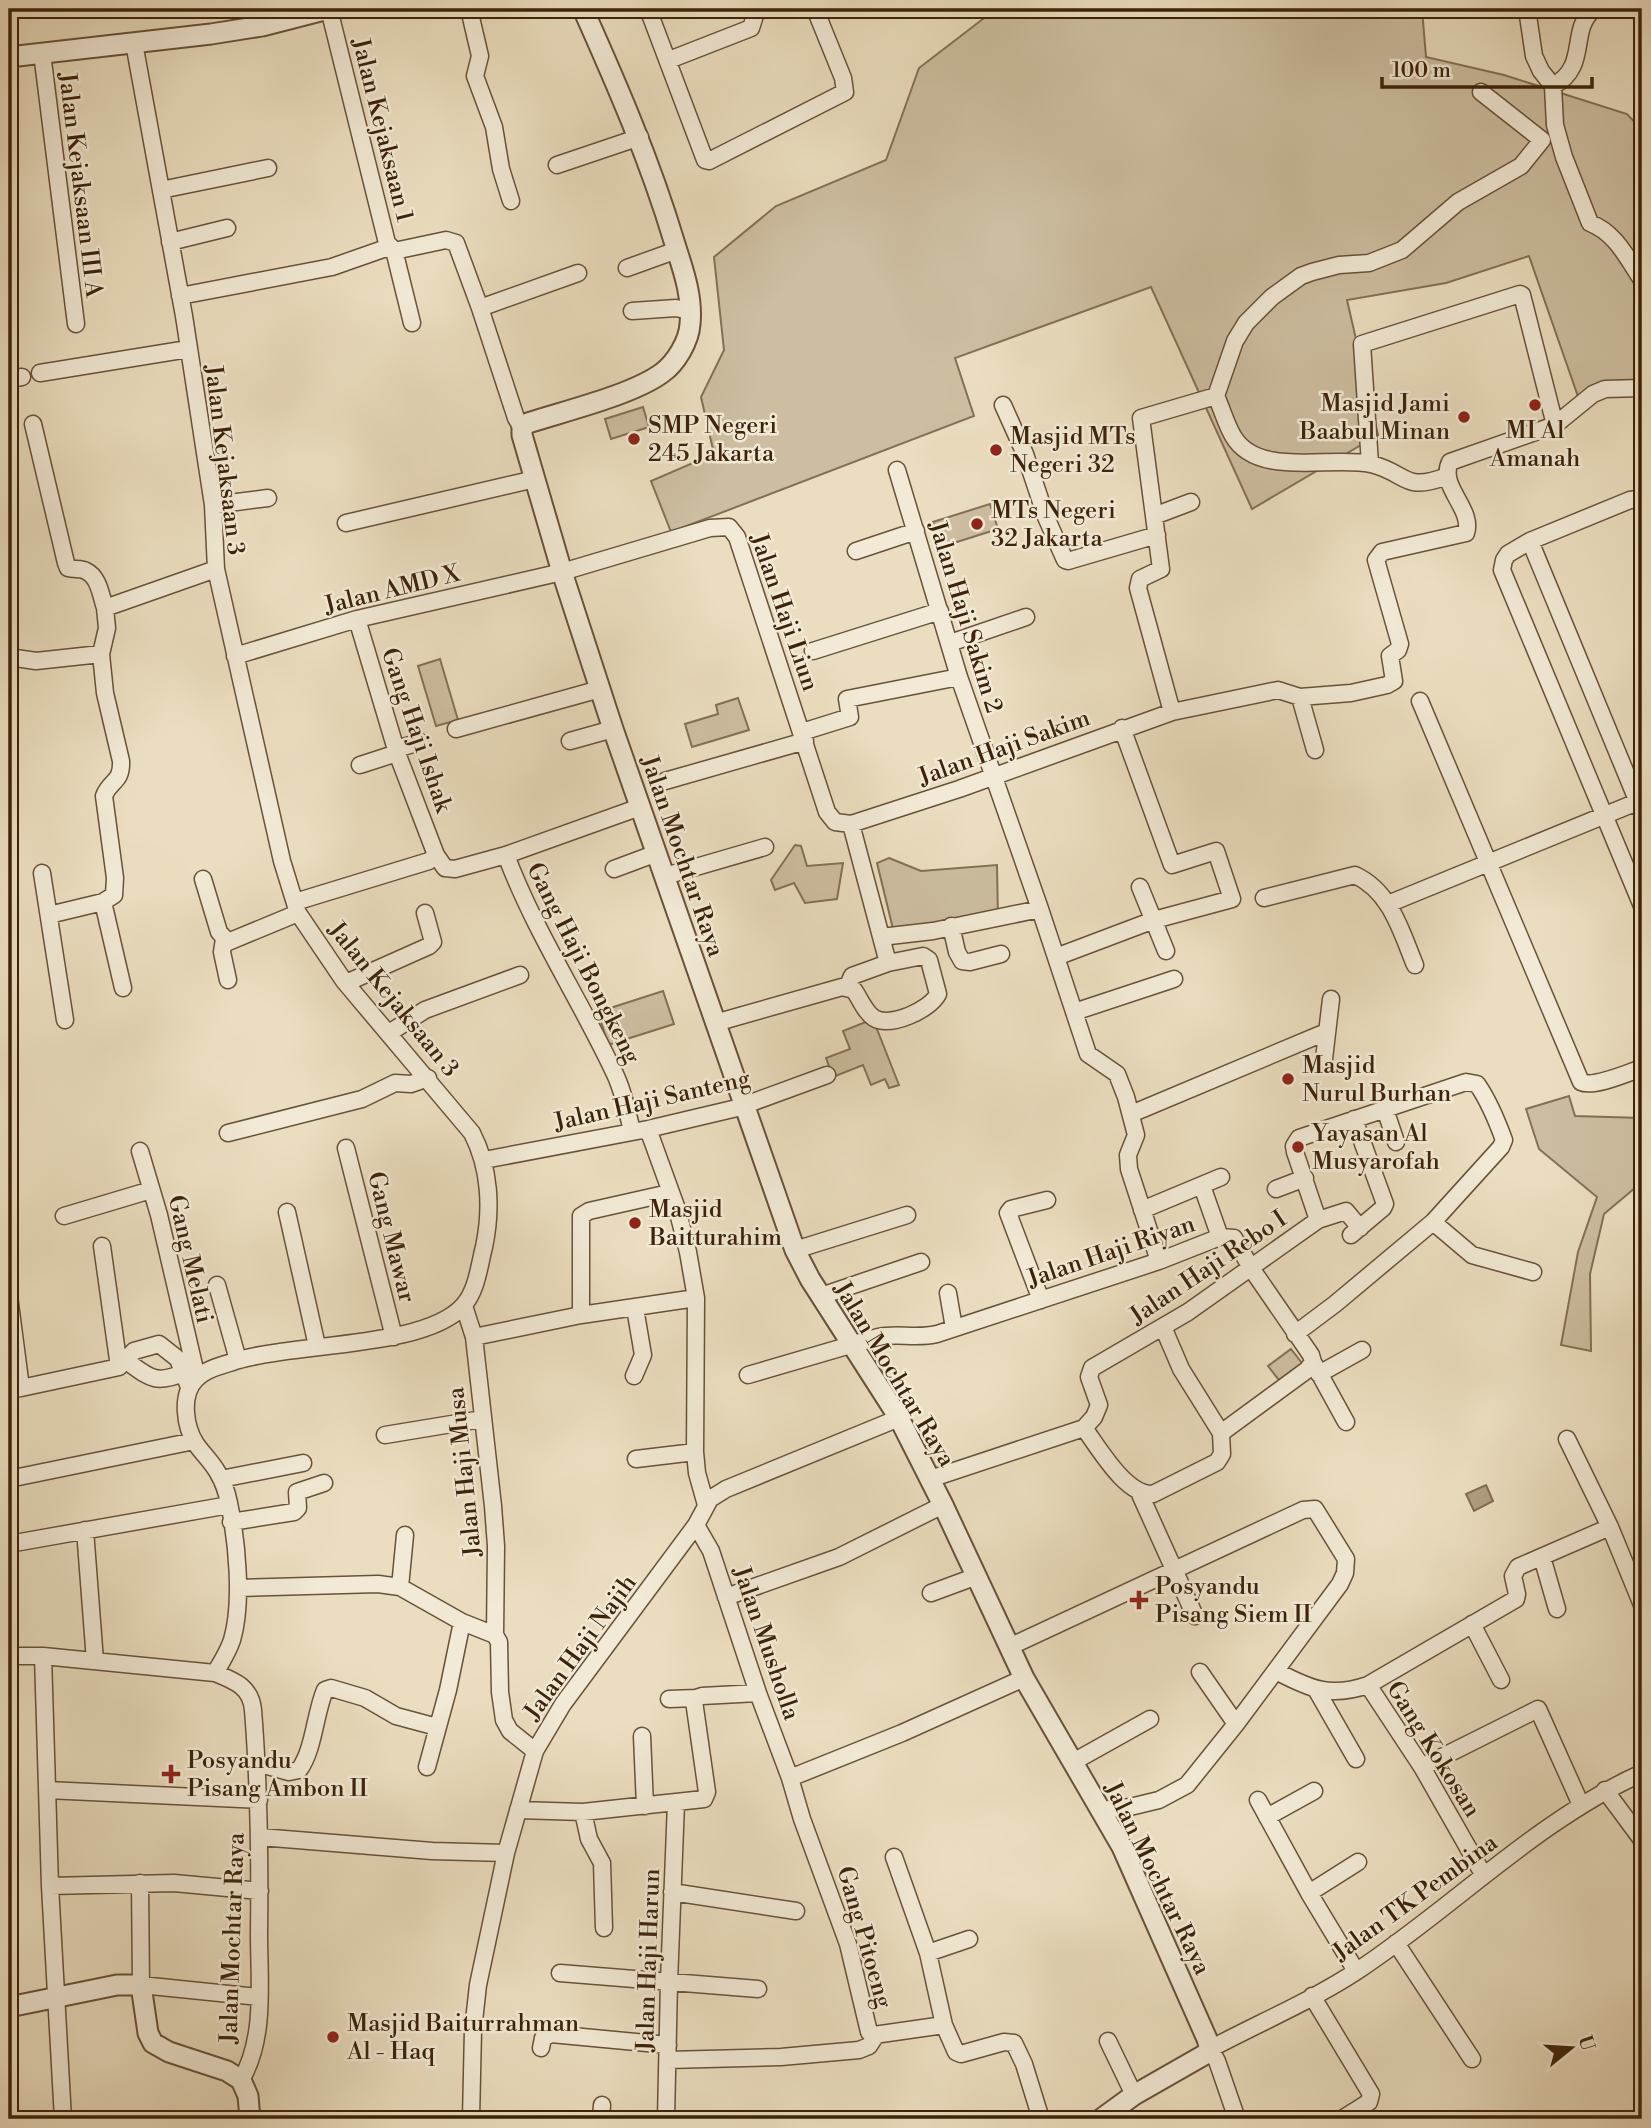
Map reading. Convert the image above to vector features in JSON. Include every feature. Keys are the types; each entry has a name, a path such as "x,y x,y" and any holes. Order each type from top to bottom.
{"street":[{"path":"9,57 211,34 262,26 328,9"},
{"name":"Jalan Kejaksaan 1","path":"328,9 392,249 446,240 456,243 516,418 522,428"},
{"path":"469,9 480,56 475,76 494,127 501,169 511,201"},
{"path":"522,428 528,423 635,388 663,373 681,352 690,325 689,293 656,182 640,137 583,9"},
{"path":"649,9 705,160 711,161 846,90 844,78 815,9"},
{"path":"668,60 751,28 757,9"},
{"path":"1527,9 1534,56 1541,71 1553,86 1555,125 1564,158 1590,223 1604,229 1613,238 1642,280"},
{"path":"1553,86 1567,77 1573,69 1583,24 1588,13 1594,9"},
{"name":"Jalan Kejaksaan 3","path":"134,43 180,296 213,506 216,569 282,861 296,907 346,984 472,1133 484,1160 488,1189 487,1227 476,1280 464,1306"},
{"name":"Jalan Kejaksaan III A","path":"42,53 76,324"},
{"path":"1480,92 1542,140"},
{"path":"1555,125 1521,166 1458,202 1402,250 1369,263 1339,265 1312,272 1301,276 1272,297 1246,323 1235,341 1216,396 1233,436 1240,445 1258,456 1291,464 1370,464 1415,484 1424,484 1447,476 1450,462 1555,425 1593,394 1605,389 1642,388"},
{"path":"558,165 640,137"},
{"path":"161,190 268,167"},
{"path":"170,242 227,228"},
{"path":"180,296 332,267 392,249 412,323"},
{"path":"628,268 677,250"},
{"path":"480,308 578,274"},
{"path":"1370,464 1362,344 1520,294 1555,425"},
{"path":"632,311 676,308 690,311"},
{"path":"40,373 188,349"},
{"path":"1172,712 1138,587 1140,579 1161,569 1141,418 1216,396"},
{"path":"1003,405 1065,560 1157,535"},
{"path":"33,424 66,563 73,570 87,571 97,582 106,608 107,628 101,654 105,693 122,771 104,796 116,887 114,895 103,902 49,915"},
{"name":"Jalan Mochtar Raya","path":"522,428 522,436 562,572 613,729 795,1251 899,1418 1024,1678 1122,1847 1210,2049"},
{"name":"Jalan Haji Sakim 2","path":"897,470 959,677 1088,1054 1117,1074 1131,1114 1136,1135 1128,1162 1159,1261"},
{"name":"Jalan Haji Sakim","path":"851,824 1172,712 1278,690 1300,697 1351,693 1394,681 1390,656 1398,650 1400,644 1376,560 1382,552 1466,533 1467,522 1447,476"},
{"path":"346,523 535,479"},
{"path":"213,506 268,498"},
{"path":"1642,503 1637,499 1630,500 1530,541 1508,554 1502,570 1642,906"},
{"path":"1154,516 1191,502"},
{"name":"Jalan Haji Liun","path":"562,572 710,527 729,527 737,537 827,813 835,822 851,824"},
{"path":"856,551 916,531"},
{"path":"1388,904 1488,862 1641,804 1530,541"},
{"path":"106,608 216,569"},
{"name":"Jalan AMD X","path":"235,656 357,619 562,572"},
{"path":"813,651 940,611"},
{"path":"950,643 1026,617"},
{"name":"Gang Haji Ishak","path":"357,619 396,751 436,855"},
{"path":"9,657 36,661 101,654"},
{"path":"665,781 803,737 850,718 847,699 959,677"},
{"path":"456,729 600,689"},
{"path":"1300,697 1315,750"},
{"path":"1420,701 1581,1082 1594,1083 1642,1068"},
{"path":"1056,957 1154,920 1232,899 1216,850 1172,865 1122,728"},
{"path":"570,741 613,729"},
{"path":"360,765 419,742"},
{"path":"203,879 219,932 224,939 232,942 296,907 429,861 436,855 445,869 455,869 506,855 640,807"},
{"path":"851,824 888,963"},
{"path":"665,876 765,847"},
{"path":"614,869 657,853"},
{"name":"Gang Haji Bongkeng","path":"506,855 535,919 614,1071 677,1209 696,1298 695,1452 697,1473 706,1505"},
{"path":"42,873 65,1020"},
{"path":"1264,898 1355,875 1375,887 1388,904 1415,965"},
{"path":"1140,887 1166,951"},
{"path":"103,902 122,988"},
{"path":"880,937 1040,909"},
{"path":"346,984 429,946 433,942 433,936 425,913"},
{"path":"951,926 957,952 964,962 1001,954"},
{"path":"224,939 222,953 228,980"},
{"path":"715,1023 842,987 854,990 869,1013 881,1021 895,1021 934,1001 938,989 927,957 888,963 852,976 847,988"},
{"path":"389,1033 425,1010 520,975"},
{"path":"1074,1012 1174,979"},
{"path":"1324,1059 1331,999"},
{"path":"1131,1114 1326,1032"},
{"name":"Jalan Haji Santeng","path":"484,1160 640,1130 744,1106 827,1075"},
{"path":"228,1133 362,1099 395,1083 411,1084 428,1078"},
{"path":"1295,1334 1433,1222 1502,1147 1504,1140 1477,1084 1466,1082 1354,1119 1385,1204 1355,1232 1346,1211 1318,1220"},
{"path":"1385,1108 1396,1142"},
{"name":"Jalan Haji Rebo I","path":"1084,1428 1094,1417 1099,1405 1089,1377 1090,1370 1163,1327 1318,1220 1294,1146 1299,1138 1354,1119"},
{"name":"Gang Mawar","path":"346,1148 394,1337"},
{"name":"Gang Melati","path":"140,1151 159,1215 190,1380"},
{"path":"1142,1210 1221,1177"},
{"path":"1276,1189 1305,1178"},
{"path":"1202,1186 1220,1237"},
{"path":"64,1216 151,1190"},
{"path":"581,1315 581,1216 589,1211 669,1193"},
{"path":"1041,1300 1008,1213 1010,1209 1047,1200"},
{"path":"287,1212 317,1346"},
{"path":"795,1251 907,1215"},
{"path":"1433,1222 1472,1255 1534,1272"},
{"name":"Jalan Haji Riyan","path":"748,1375 888,1335 916,1338 929,1336 1159,1261 1220,1237 1234,1238 1251,1268 1311,1355 1313,1369 1346,1422"},
{"path":"102,1246 122,1364"},
{"path":"821,1296 921,1262"},
{"path":"217,1284 238,1360"},
{"path":"948,1293 954,1328"},
{"path":"9,1296 15,1389 122,1364 134,1351 159,1344 178,1359 190,1380 186,1398 187,1415 194,1441 221,1479 229,1505 239,1588 232,1640 215,1674 43,1656 9,1656"},
{"path":"474,1337 581,1315 696,1298"},
{"path":"122,1364 149,1377 190,1380 208,1370 256,1354 394,1337 424,1329 464,1306"},
{"name":"Jalan Haji Musa","path":"464,1306 474,1337 496,1546 495,1635 499,1642 500,1692 504,1720 510,1731 535,1751"},
{"path":"634,1376 642,1355 635,1307"},
{"path":"930,1479 1084,1428 1128,1484 1139,1492 1153,1494 1217,1462 1222,1454 1221,1433 1181,1369 1163,1327"},
{"path":"1221,1433 1313,1369 1362,1350"},
{"name":"Jalan Haji Najih","path":"471,2119 473,2030 478,1985 506,1853 535,1751 563,1704 696,1525 706,1505 718,1494 899,1418"},
{"path":"385,1434 482,1419"},
{"path":"1567,1439 1610,1527 1642,1605"},
{"path":"9,1479 194,1441"},
{"path":"636,1459 695,1452"},
{"path":"221,1479 303,1462"},
{"path":"231,1522 293,1513 298,1508 297,1492 324,1483"},
{"path":"1139,1492 1195,1616"},
{"path":"9,1544 229,1505"},
{"path":"726,1597 839,1557 943,1505"},
{"path":"1009,1647 1303,1510 1315,1509 1346,1559 1347,1566 1339,1584 1236,1724 1187,1785 1159,1800 1100,1810"},
{"name":"Jalan Musholla","path":"696,1525 711,1551 802,1819"},
{"path":"1276,1671 1317,1691 1342,1691 1368,1685 1516,1599 1513,1576 1518,1567 1610,1527"},
{"path":"85,1530 95,1661"},
{"path":"400,1587 405,1535"},
{"path":"1542,1557 1557,1609"},
{"path":"931,1593 976,1576"},
{"path":"239,1588 378,1584 400,1587 462,1622 495,1635"},
{"path":"428,1768 462,1622"},
{"path":"1472,1624 1501,1680"},
{"path":"43,1656 50,1886 63,2119"},
{"path":"1200,1672 1236,1724"},
{"name":"Jalan Mochtar Raya","path":"215,1674 232,1680 245,1689 253,1701 260,1837 259,1997 255,2048 251,2063 241,2080 248,2096 250,2119"},
{"path":"790,1778 902,1733 1024,1678"},
{"name":"Gang Kokosan","path":"1368,1685 1422,1767 1483,1874"},
{"path":"257,1763 289,1772 299,1770 307,1751 319,1704 325,1690 331,1688 365,1698 396,1716 437,1727"},
{"path":"1317,1691 1356,1759"},
{"path":"668,1699 758,1693"},
{"path":"518,1810 583,1812 704,1799 707,1795 694,1706 696,1698"},
{"path":"1422,1767 1538,1709 1581,1805"},
{"path":"1073,1762 1150,1719"},
{"path":"642,1737 645,1805"},
{"name":"Jalan TK Pembina","path":"1210,2049 1356,1971 1483,1874 1581,1805 1605,1790 1642,1773"},
{"path":"47,1790 259,1800"},
{"path":"1605,1790 1642,1840"},
{"path":"1267,1817 1314,1791"},
{"path":"1258,1800 1356,1971"},
{"name":"Jalan Haji Harun","path":"666,2119 668,1982 676,1803"},
{"path":"583,1812 589,1839 602,1863 604,1928"},
{"name":"Gang Pitoeng","path":"802,1819 848,1944 869,2032 876,2035 944,2025"},
{"path":"260,1837 432,1851 506,1853"},
{"path":"894,1857 928,1953 944,2025 953,2047 958,2054 1004,2042 1014,2043 1024,2064 1041,2119"},
{"path":"1309,1893 1358,1862"},
{"path":"140,1883 141,1986 148,2033 153,2043 169,2052 227,2071 241,2080"},
{"path":"50,1886 174,1883 260,1891"},
{"path":"673,1892 796,1911"},
{"path":"928,1953 969,1939"},
{"path":"1396,1942 1472,2059"},
{"path":"560,1973 758,1989"},
{"path":"9,2007 117,1985 259,1997"},
{"path":"1312,1996 1371,2094 1369,2102 1342,2119"},
{"path":"541,2048 543,2038 551,2034 668,2052 781,2057 859,2050 869,2046 876,2035"},
{"path":"1108,2042 1134,2095"},
{"path":"1106,2118 1134,2095 1210,2049 1217,2061 1237,2119"}],"shaded area":[{"path":"996,9 1422,9 1426,57 1504,75 1627,114 1642,130 1642,381 1582,408 1529,256 1446,283 1347,300 1378,435 1252,509 1151,287 955,358 974,416 671,532 651,481 714,454 701,397 724,350 714,257 776,206 886,160 919,68"},
{"path":"643,407 649,427 611,439 605,419"},
{"path":"990,504 998,529 941,547 933,522"},
{"path":"440,659 458,720 436,726 418,666"},
{"path":"738,698 749,730 692,747 685,724 718,714 716,705"},
{"path":"795,845 801,846 807,866 843,863 837,899 805,903 794,883 775,890 771,880"},
{"path":"889,858 921,871 997,865 998,921 894,933 877,863"},
{"path":"663,991 674,1024 608,1045 598,1012"},
{"path":"873,1019 899,1085 889,1088 885,1079 871,1085 863,1065 833,1077 826,1058 850,1049 843,1031"},
{"path":"1569,1096 1575,1116 1642,1118 1642,1182 1604,1214 1590,1274 1591,1351 1561,1345 1578,1252 1597,1197 1539,1149 1526,1109"},
{"path":"1291,1349 1302,1363 1279,1380 1268,1366"},
{"path":"1486,1485 1493,1501 1474,1511 1466,1494"}],"place":[{"name":"MI Al Amanah","path":"1535,405"},
{"name":"Masjid Jami Baabul Minan","path":"1464,417"},
{"name":"SMP Negeri 245 Jakarta","path":"634,439"},
{"name":"Masjid MTs Negeri 32","path":"996,450"},
{"name":"MTs Negeri 32 Jakarta","path":"977,524"},
{"name":"Masjid Nurul Burhan","path":"1288,1079"},
{"name":"Yayasan Al Musyarofah","path":"1298,1147"},
{"name":"Masjid Baitturahim","path":"635,1223"},
{"name":"Posyandu Pisang Siem II","path":"1139,1600"},
{"name":"Posyandu Pisang Ambon II","path":"171,1774"},
{"name":"Masjid Baiturrahman Al - Haq","path":"333,2037"}]}
